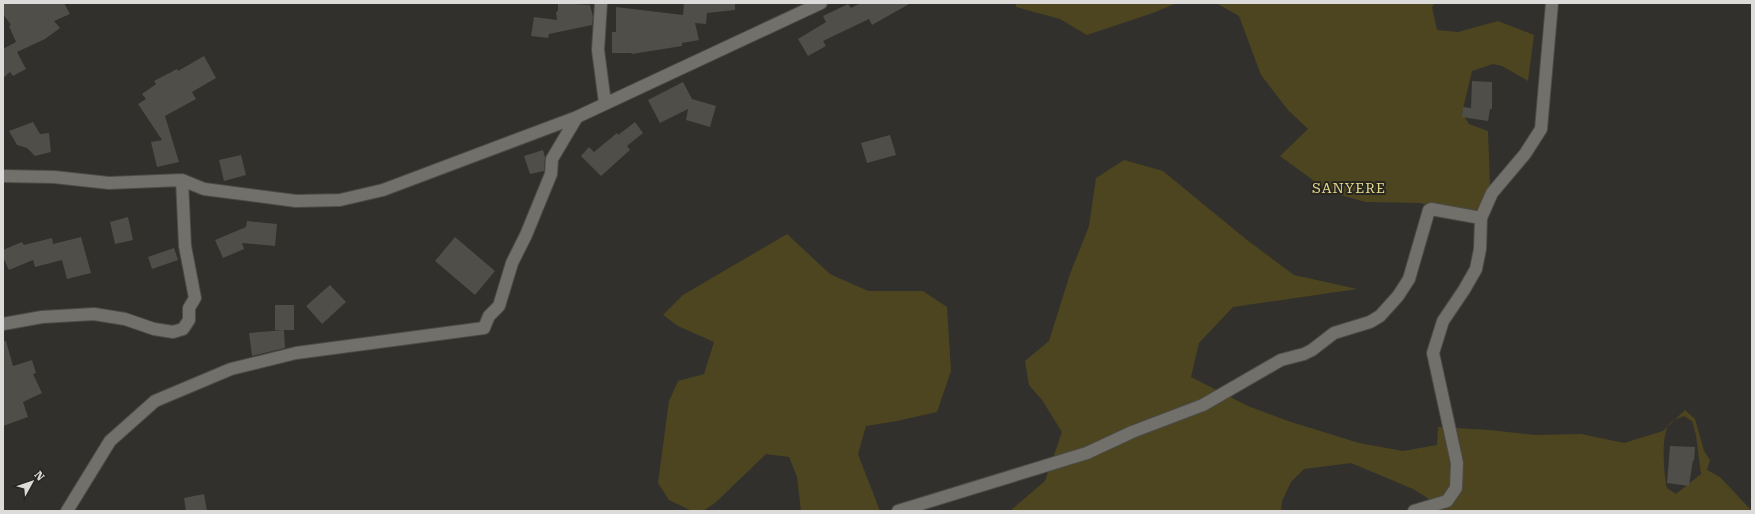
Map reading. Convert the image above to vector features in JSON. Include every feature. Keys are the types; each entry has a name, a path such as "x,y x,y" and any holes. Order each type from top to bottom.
{"street":[{"path":"601,3 598,50 606,103"},
{"path":"3,176 54,177 109,184 182,180 204,188 296,201 340,200 383,190 577,117 821,3"},
{"path":"1414,511 1447,501 1456,488 1457,463 1433,354 1443,321 1476,269 1480,249 1481,218 1492,194 1525,154 1541,129 1552,3"},
{"path":"68,511 110,441 155,401 231,368 296,353 484,328 490,316 499,306 512,263 526,235 551,174 552,159 577,117"},
{"path":"3,324 42,317 94,314 125,320 154,329 173,332 183,329 189,320 189,308 195,298 185,246 182,180"},
{"path":"898,511 1087,453 1132,432 1203,405 1281,360 1304,354 1319,346 1334,334 1370,322 1380,316 1398,296 1409,279 1429,210 1431,209 1481,218"}],"shaded area":[{"path":"1016,3 1177,3 1153,13 1087,35 1060,19 1016,7"},
{"path":"1216,3 1435,3 1432,7 1437,30 1458,32 1498,21 1534,35 1528,81 1502,66 1493,64 1472,71 1462,113 1469,124 1488,131 1491,211 1437,207 1420,203 1366,202 1329,192 1280,156 1308,129 1288,110 1261,75 1239,16"},
{"path":"1124,160 1163,171 1247,240 1294,275 1357,289 1233,307 1199,343 1191,377 1248,406 1288,421 1359,443 1403,451 1437,445 1438,427 1490,430 1535,435 1581,434 1624,443 1663,431 1668,426 1664,445 1665,474 1667,488 1676,494 1701,474 1696,435 1692,421 1684,416 1674,420 1685,410 1695,419 1704,451 1710,460 1707,470 1720,477 1752,511 1442,511 1426,497 1413,489 1351,463 1304,469 1291,482 1282,501 1281,511 1010,511 1045,481 1062,432 1042,400 1029,385 1025,361 1049,341 1070,274 1089,226 1096,178"},
{"path":"787,234 830,274 868,291 923,291 947,307 951,371 937,412 866,426 858,454 880,511 801,511 797,477 789,457 766,454 715,503 703,511 692,511 669,500 658,483 669,401 678,381 704,374 714,342 678,326 663,315 683,295"}],"building":[{"path":"3,3 64,3 70,14 54,21 60,28 45,39 17,52 26,69 13,76 10,72 3,78 3,49 16,42 9,26 11,25 3,14"},
{"path":"558,3 590,5 593,17 592,25 549,34 548,38 531,36 534,17 557,20 556,12 558,11"},
{"path":"684,3 735,3 735,10 707,13 706,24 695,23 699,40 682,43 682,46 632,54 612,53 612,32 616,32 616,7 683,15"},
{"path":"861,3 911,3 872,25 869,19 823,41 826,46 808,56 798,39 826,22 823,16 848,4 851,8"},
{"path":"204,56 216,78 192,92 196,99 165,116 179,162 157,167 151,142 162,140 138,104 146,99 142,94 156,84 154,81 177,69 178,71"},
{"path":"1472,81 1492,82 1492,109 1490,109 1488,121 1462,117 1463,107 1471,108"},
{"path":"683,82 692,99 716,106 710,127 686,120 688,109 660,123 648,100"},
{"path":"33,122 40,134 49,133 51,152 35,156 27,148 17,145 9,131"},
{"path":"635,122 643,133 627,146 630,150 601,176 581,156 589,147 594,152 617,133 618,135"},
{"path":"890,135 896,155 867,163 861,143"},
{"path":"543,150 545,157 544,171 530,174 524,156"},
{"path":"241,155 246,175 224,181 219,160"},
{"path":"128,217 133,240 115,244 110,222"},
{"path":"247,221 277,224 275,246 242,243 244,249 223,258 215,240 246,227"},
{"path":"81,237 91,273 67,279 62,260 35,267 33,260 9,270 3,257 3,250 22,242 24,245 52,238 53,244"},
{"path":"455,237 495,271 475,295 435,261"},
{"path":"174,248 178,260 152,269 148,257"},
{"path":"330,285 346,302 322,324 306,306"},
{"path":"275,305 294,305 294,330 275,330"},
{"path":"284,330 285,348 252,356 249,333"},
{"path":"3,341 6,341 13,366 32,360 36,373 33,374 42,393 23,402 28,417 3,426"},
{"path":"1670,446 1695,447 1689,486 1667,483"},
{"path":"204,494 207,511 186,511 184,498"}],"district":[{"name":"SANYERE","path":"1349,188"}]}
